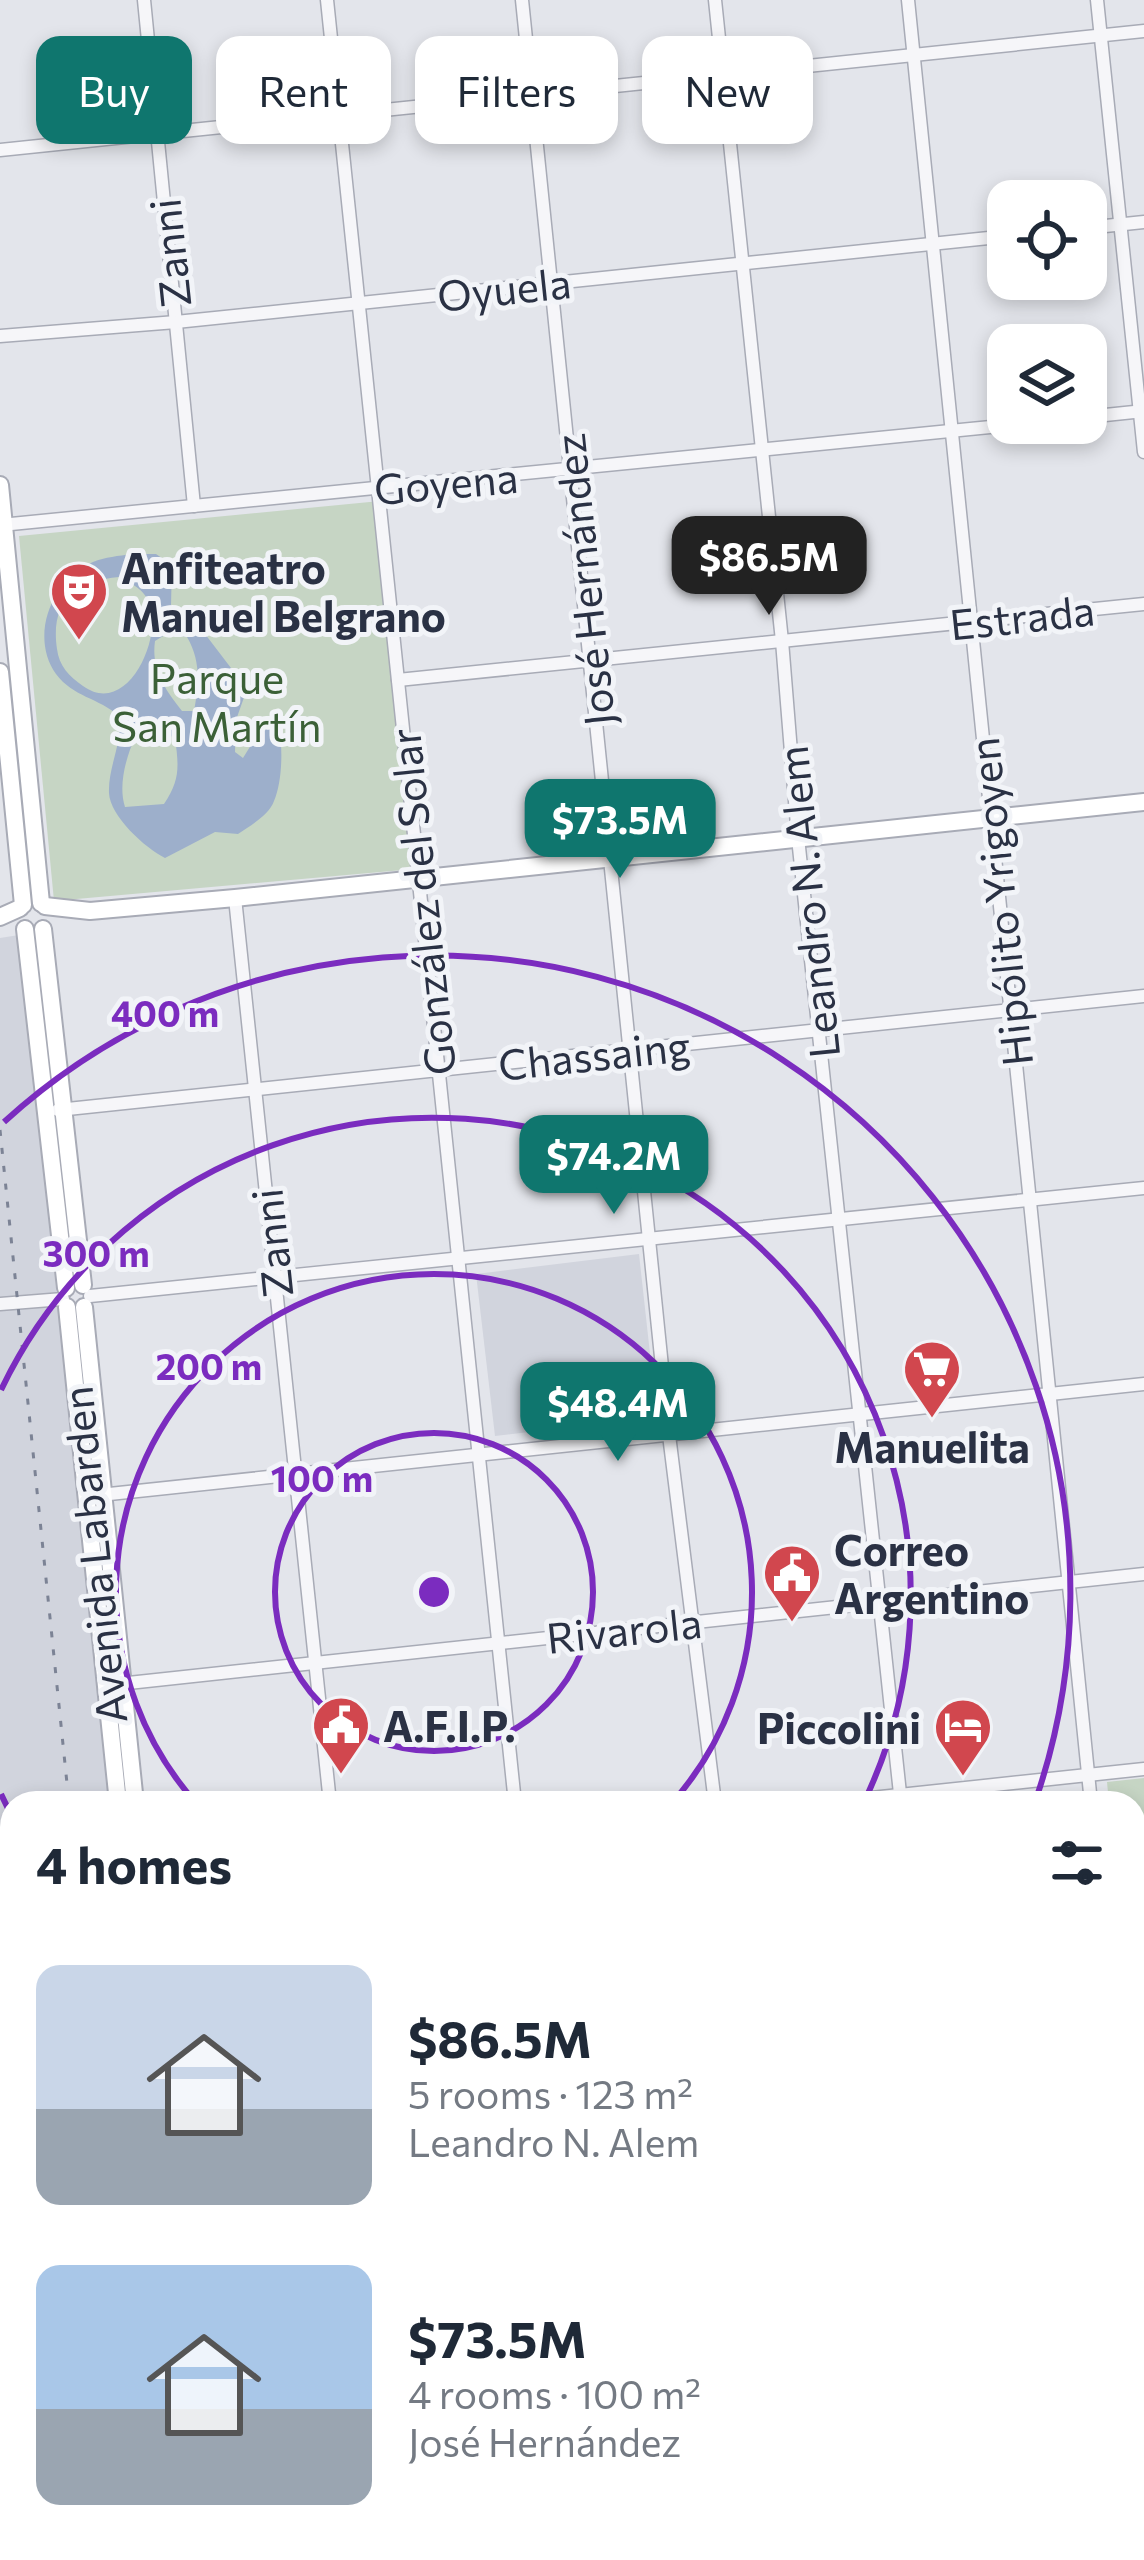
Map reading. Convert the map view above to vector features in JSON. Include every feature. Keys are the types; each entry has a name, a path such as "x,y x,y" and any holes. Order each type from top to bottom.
{"main road":[{"name":"Avenida Labarden","path":"0,485 33,916 95,1496 117,1791"},
{"name":"Avenida Labarden","path":"0,672 33,916"},
{"path":"0,920 1144,802"},
{"name":"Avenida Labarden","path":"113,1685 133,1791"}],"street":[{"name":"Zanni","path":"144,0 148,36"},
{"name":"González del Solar","path":"327,0 331,36"},
{"name":"José Hernández","path":"522,0 526,36"},
{"name":"Leandro N. Alem","path":"715,0 719,36"},
{"name":"Hipólito Yrigoyen","path":"908,0 1090,1791"},
{"path":"1097,0 1144,452"},
{"path":"813,65 1144,31"},
{"path":"0,150 56,144"},
{"name":"Zanni","path":"159,144 194,506"},
{"name":"González del Solar","path":"342,144 514,1791"},
{"name":"José Hernández","path":"538,144 669,1435 714,1791"},
{"name":"Leandro N. Alem","path":"730,144 899,1791"},
{"path":"1107,226 1144,222"},
{"name":"Oyuela","path":"0,336 987,238"},
{"path":"1107,415 1142,412"},
{"name":"Goyena","path":"2,525 987,427"},
{"name":"Estrada","path":"398,680 1144,604"},
{"name":"Zanni","path":"235,898 329,1791"},
{"name":"Chassaing","path":"53,1111 1144,996"},
{"path":"0,1304 1144,1188"},
{"path":"95,1496 1144,1384"},
{"name":"Rivarola","path":"113,1685 1144,1574"},
{"path":"963,1791 1144,1769"}],"shaded area":[{"path":"19,935 109,1791 0,1791 0,938"},
{"path":"639,1254 657,1417 495,1436 476,1274"}],"green space":[{"name":"Parque San Martín","path":"380,501 414,869 54,901 19,536"},
{"path":"1144,1778 1144,1791 1108,1791 1107,1782"}],"water":[{"path":"156,554 172,565 171,605 186,609 247,689 236,720 235,752 243,758 266,721 278,722 280,731 279,783 268,811 238,834 215,832 165,858 130,830 111,802 109,783 119,716 63,682 48,659 45,643 49,610 66,581 93,562","holes":["119,577 149,602 150,639 137,672 126,684 99,693 83,686 62,666 58,618 78,589","168,633 187,637 198,673 194,711 182,711 165,687 155,661 155,641","153,728 175,738 177,773 164,804 125,807 124,772 135,737"]}],"railway":[{"path":"0,1130 68,1791"}],"place":[{"name":"Anfiteatro Manuel Belgrano","path":"79,642"},
{"name":"Manuelita","path":"932,1420"},
{"name":"Correo Argentino","path":"792,1624"},
{"name":"A.F.I.P.","path":"341,1776"},
{"name":"Piccolini","path":"963,1778"}]}
